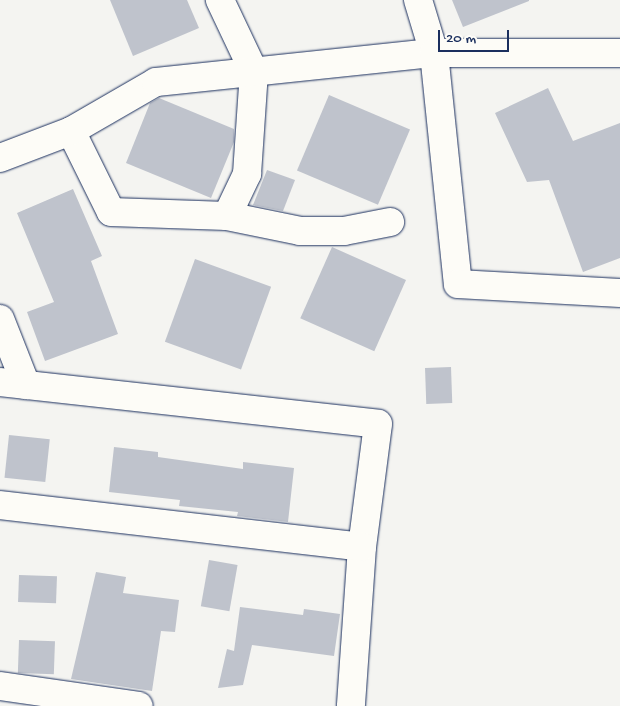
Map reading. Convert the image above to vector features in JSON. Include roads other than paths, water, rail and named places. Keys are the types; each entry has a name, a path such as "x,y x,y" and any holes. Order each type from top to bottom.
{"street":[{"path":"220,0 254,72 247,174 227,216"},
{"path":"418,0 434,53 458,284 620,293"},
{"path":"0,158 71,131 156,82 434,53 620,53"},
{"path":"71,131 111,212 227,216 300,231 344,231 390,222"},
{"path":"0,319 13,383 378,424 362,547 351,706"},
{"path":"0,505 362,547"},
{"path":"0,686 139,706"}]}
